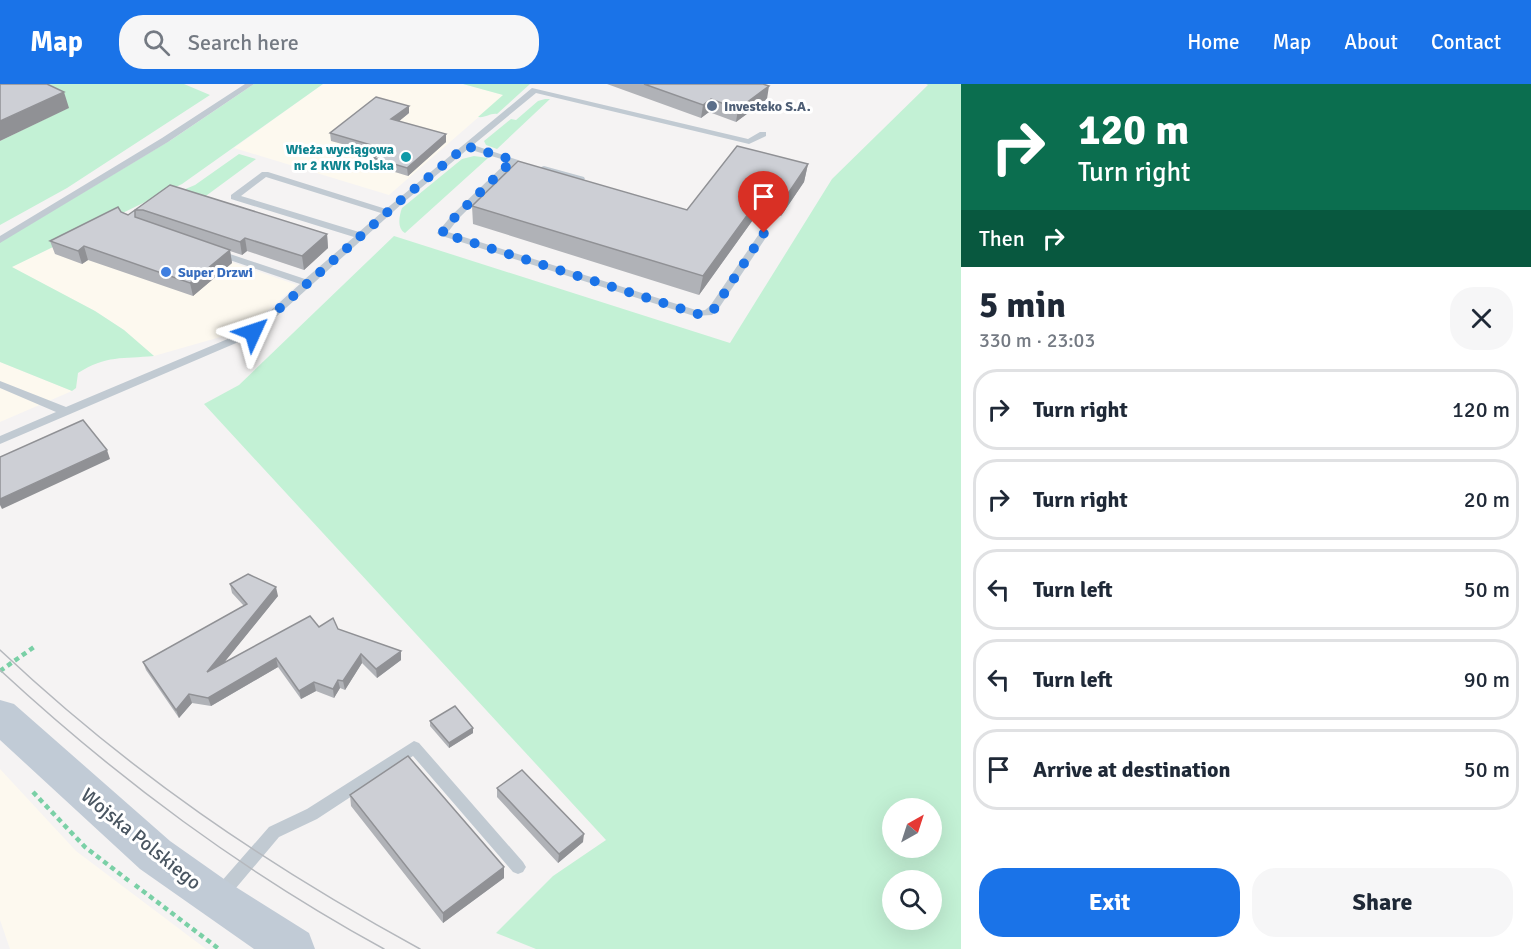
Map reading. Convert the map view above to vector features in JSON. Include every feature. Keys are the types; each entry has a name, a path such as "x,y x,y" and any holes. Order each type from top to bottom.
{"street":[{"name":"Wojska Polskiego","path":"0,716 155,855 216,899 293,949"}],"lane":[{"path":"0,240 156,146 250,84"},
{"path":"0,440 253,332 388,212 538,87 748,142 763,134"},
{"path":"466,146 525,163"},
{"path":"513,160 455,217 442,233 698,314 708,313 714,309 764,233"},
{"path":"536,166 581,179"},
{"path":"361,236 234,197 265,174 388,212"},
{"path":"209,250 308,284"},
{"path":"0,384 67,412"},
{"path":"216,899 274,832 312,814 414,747 518,867"}],"path":[{"path":"0,671 34,646"}],"shaded area":[{"path":"323,84 463,84 504,95 389,195 234,148"},
{"path":"111,220 297,285 245,330 154,356 124,330 95,311 11,267"},
{"path":"0,362 72,391 0,422"},
{"path":"0,769 76,851 206,949 10,949 0,920"}],"green space":[{"path":"17,84 184,84 210,95 67,188 0,225 0,141 68,108"},
{"path":"254,84 323,84 182,184 12,267 95,311 124,330 154,356 97,363 78,373 76,388 72,391 0,362 0,242 171,140"},
{"path":"463,84 530,84 497,114 478,117 503,95"},
{"path":"926,84 961,84 961,949 536,949 496,933 553,876 606,840 204,404 239,385 394,236 730,343 832,179 928,85"},
{"path":"550,99 497,149 486,145 484,141 511,119 516,120 538,101"},
{"path":"239,154 256,159 199,201 176,193 195,185"},
{"path":"474,156 488,158 405,233 402,231 399,222 402,208 462,159"}],"building":[{"path":"0,84 47,84 64,92 0,121"},
{"path":"644,84 763,84 769,86 738,109 711,99 703,105"},
{"path":"376,97 409,106 391,119 446,134 407,168 374,158 385,149 330,133"},
{"path":"737,146 808,164 785,198 764,192 703,276 472,206 518,161 687,210"},
{"path":"170,185 327,234 302,256 245,238 240,242 143,210 135,210"},
{"path":"118,207 121,212 128,215 135,210 135,217 230,250 190,283 84,246 78,251 50,241"},
{"path":"83,420 107,450 0,499 0,457"},
{"path":"248,574 276,587 207,672 310,616 319,627 333,618 338,629 401,651 376,669 361,654 343,681 338,680 333,689 314,682 299,691 276,658 208,698 189,694 176,710 143,662 247,604 230,584"},
{"path":"455,706 473,728 449,743 430,721"},
{"path":"408,756 504,867 443,913 350,795"},
{"path":"522,770 584,834 559,854 497,788"}],"tram line":[{"path":"0,650 99,737 200,813 307,883 420,949"},
{"path":"0,670 90,749 183,822 281,888 384,949"}],"place":[{"name":"Investeko S.A.","path":"712,106"},
{"name":"Wieża wyciągowa nr 2 KWK Polska","path":"406,157"},
{"name":"Super Drzwi","path":"166,272"}],"route":[{"path":"253,332 401,200 466,146 513,160 455,217 442,233 698,314 708,313 714,309 764,233"}]}
